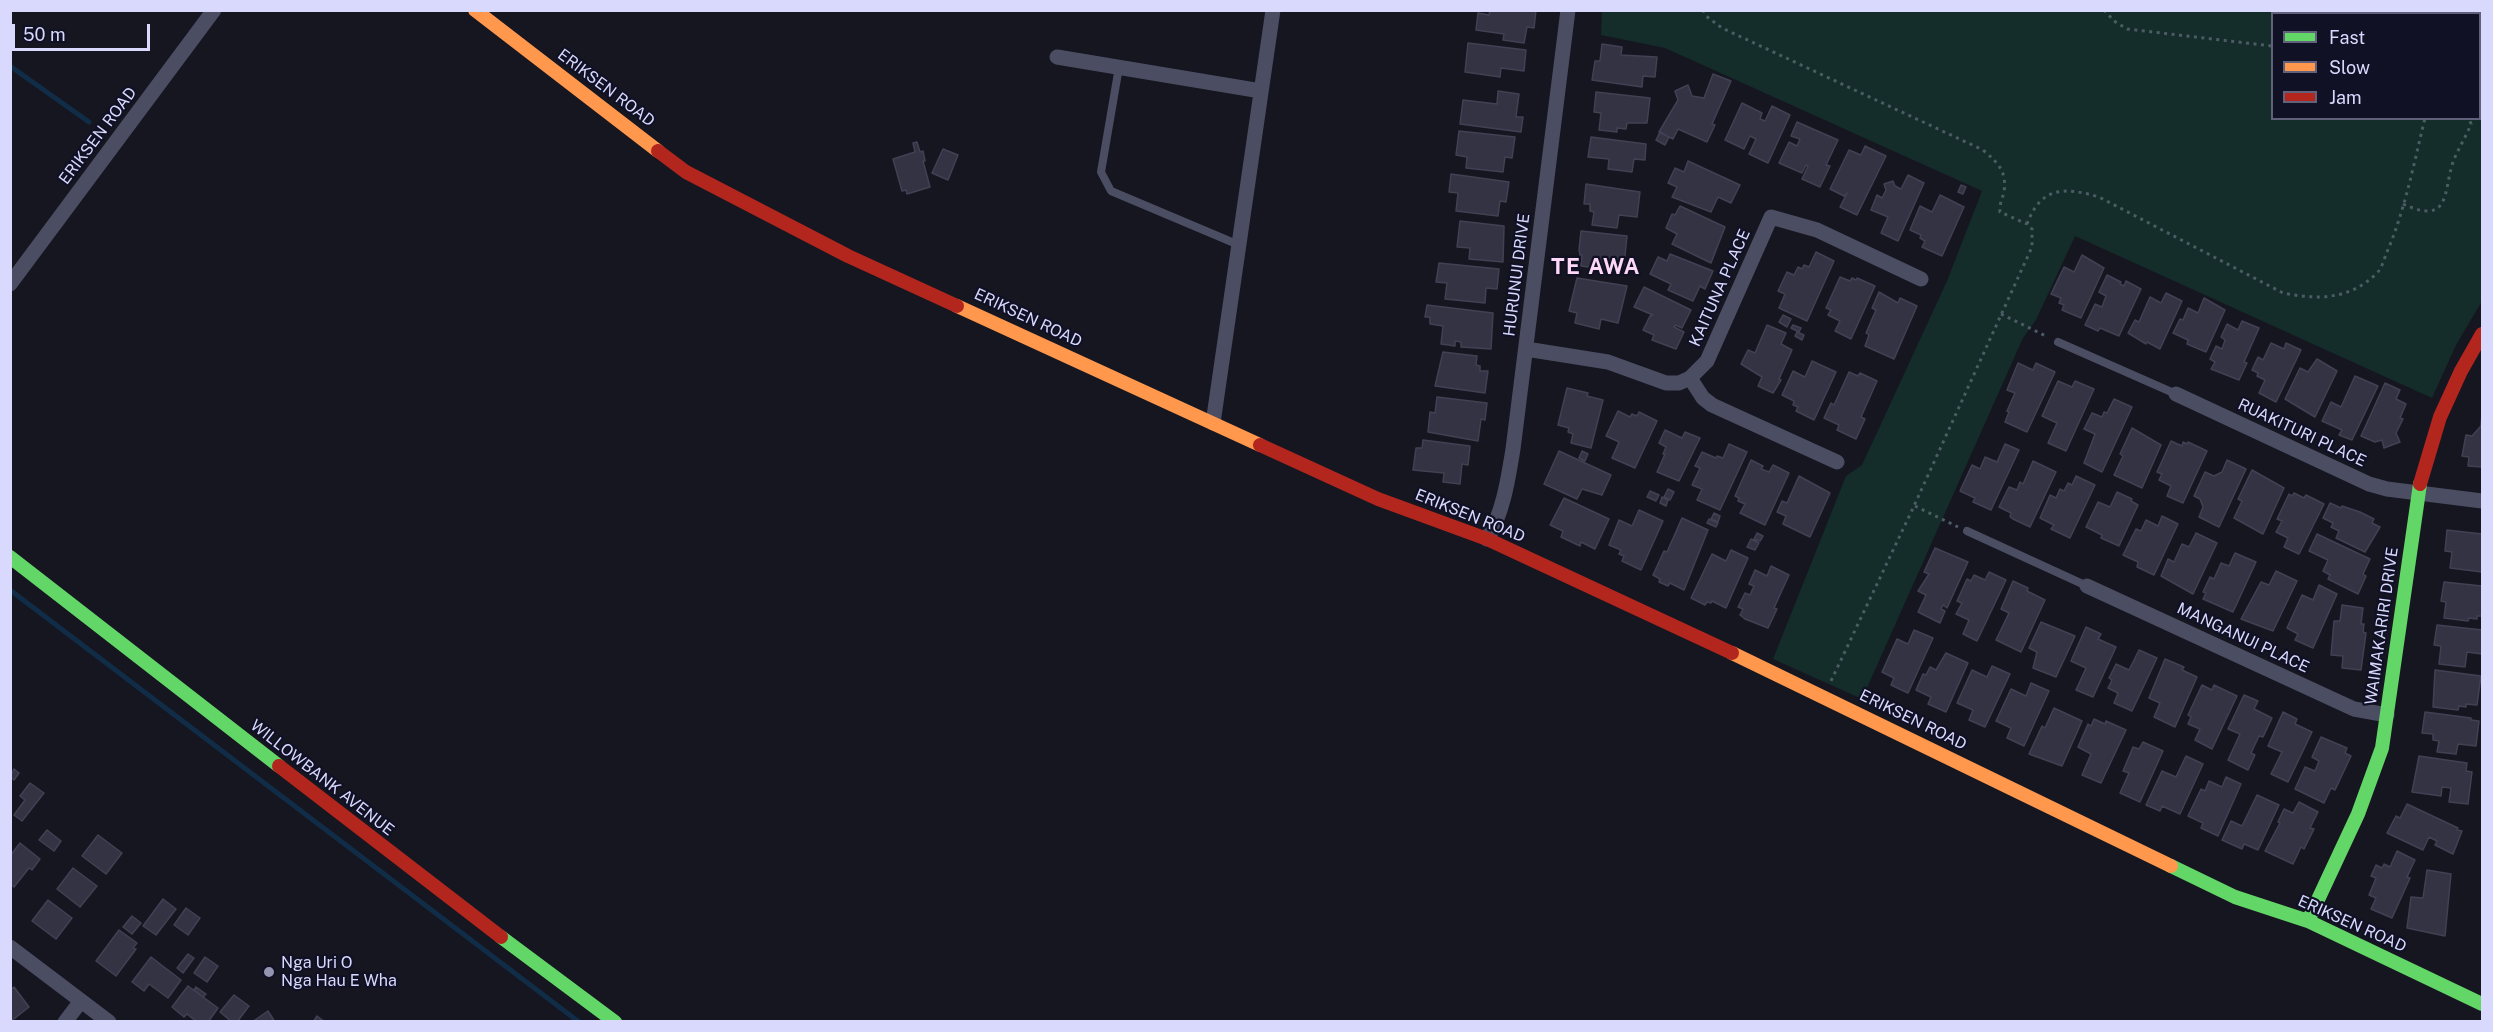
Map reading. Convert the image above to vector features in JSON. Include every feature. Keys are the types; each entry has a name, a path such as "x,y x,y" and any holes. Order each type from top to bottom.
{"street":[{"name":"ERIKSEN ROAD","path":"10,284 214,10"},
{"name":"ERIKSEN ROAD","path":"475,10 686,172 848,256 1378,499 1487,539 1823,696 2235,897 2308,921 2482,1004"},
{"path":"1213,423 1273,10"},
{"name":"HURUNUI DRIVE","path":"1487,539 1495,525 1507,483 1568,10"},
{"path":"1057,57 1261,91"},
{"name":"KAITUNA PLACE","path":"1690,378 1707,361 1771,217 1817,230 1921,279"},
{"name":"WAIMAKARIRI DRIVE","path":"2308,921 2363,806 2382,748 2417,493 2440,417 2461,371 2482,334"},
{"path":"1526,349 1608,362 1666,383 1678,383 1690,378 1703,398 1712,405 1838,462"},
{"name":"RUAKITURI PLACE","path":"2176,394 2369,484 2482,501"},
{"name":"WILLOWBANK AVENUE","path":"10,557 387,850 615,1022"},
{"name":"MANGANUI PLACE","path":"2087,586 2354,709 2387,715"},
{"path":"10,947 109,1022"},
{"path":"65,1022 81,1001"}],"lane":[{"path":"1119,67 1101,172 1111,191 1239,245"},
{"path":"2058,342 2176,394"},
{"path":"1967,531 2087,586"}],"path":[{"path":"1703,10 1706,16 1722,28 1983,150 2001,165 2004,193 1999,208 2000,212 2027,224 2032,229 2032,247 1914,506 1823,696"},
{"path":"2104,10 2114,21 2127,29 2271,46"},
{"path":"2027,224 2033,209 2052,193 2065,189 2082,192 2098,197 2283,293 2307,298 2331,298 2358,288 2379,271 2395,232 2424,120"},
{"path":"2403,204 2419,211 2433,210 2440,204 2447,195 2452,165 2471,124 2470,120"},
{"path":"2001,314 2058,342"},
{"path":"1914,506 1967,531"}],"green space":[{"path":"2296,10 2310,12 2271,12 2271,120 2481,120 2482,36 2482,301 2456,345 2432,398 2075,236 2036,320 2023,338 1862,699 1773,659 1846,476 1862,465 1947,281 1982,191 1665,48 1601,35 1602,11"}],"building":[{"path":"1490,10 1536,10 1534,28 1527,27 1524,43 1503,40 1504,34 1476,30 1478,13 1489,15"},
{"path":"1468,43 1526,50 1524,71 1501,68 1500,77 1465,72"},
{"path":"1602,44 1622,47 1621,55 1657,57 1655,77 1643,76 1642,87 1592,80 1595,61 1600,61"},
{"path":"1713,74 1731,81 1712,124 1715,125 1707,142 1678,129 1673,139 1659,132 1678,100 1675,91 1688,85 1692,96 1704,98"},
{"path":"1498,91 1519,94 1516,117 1523,117 1521,132 1460,124 1463,100 1497,104"},
{"path":"1596,92 1650,98 1647,123 1627,123 1626,129 1617,128 1617,132 1599,130 1601,113 1594,112"},
{"path":"1742,103 1762,113 1760,119 1765,121 1772,106 1790,115 1768,163 1749,154 1756,139 1750,136 1744,149 1725,140"},
{"path":"1797,122 1838,140 1826,165 1830,166 1820,187 1802,179 1808,166 1806,165 1802,173 1779,163 1789,142 1797,146 1800,139 1791,136"},
{"path":"1459,131 1515,137 1512,158 1505,157 1503,172 1466,168 1467,157 1456,155"},
{"path":"1660,132 1669,137 1665,145 1656,140"},
{"path":"1591,137 1646,144 1645,160 1634,159 1632,172 1608,169 1609,159 1588,157"},
{"path":"917,142 920,152 923,151 925,161 923,161 930,187 907,194 906,190 902,191 893,159 915,152 913,143"},
{"path":"1865,146 1886,156 1857,215 1840,207 1847,193 1844,196 1830,189 1849,150 1861,155"},
{"path":"943,149 958,155 948,180 932,173"},
{"path":"1688,161 1740,185 1731,203 1718,197 1711,212 1672,197 1677,187 1668,183 1675,168 1684,172"},
{"path":"1451,174 1509,182 1506,202 1500,201 1498,216 1456,211 1458,193 1449,192"},
{"path":"1908,175 1924,183 1898,241 1881,233 1888,217 1871,210 1877,195 1882,198 1886,190 1884,184 1893,181 1895,186 1901,189"},
{"path":"1586,184 1640,192 1637,217 1619,215 1617,228 1592,225 1594,212 1590,211 1590,204 1584,204"},
{"path":"1961,185 1966,187 1963,194 1958,192"},
{"path":"1940,195 1964,207 1942,256 1922,247 1925,241 1920,238 1921,235 1910,230 1920,206 1932,212"},
{"path":"1680,206 1725,227 1711,263 1672,244 1677,234 1666,228 1672,214 1675,215"},
{"path":"1460,221 1504,226 1503,262 1469,259 1470,248 1457,247"},
{"path":"1581,231 1627,236 1624,265 1614,264 1614,267 1605,266 1605,269 1581,266 1582,255 1579,250"},
{"path":"1816,252 1834,261 1807,321 1779,308 1785,294 1778,291 1787,272 1794,275 1798,267 1802,269 1804,265 1809,267"},
{"path":"1670,254 1713,271 1705,289 1700,286 1693,301 1668,290 1671,284 1650,274 1658,257 1667,261"},
{"path":"2082,255 2104,268 2081,318 2062,310 2064,305 2059,303 2061,298 2051,294 2064,267 2074,272"},
{"path":"1439,263 1499,269 1497,289 1486,288 1485,303 1445,299 1447,283 1436,282"},
{"path":"2107,275 2124,286 2126,281 2141,289 2119,336 2085,325 2095,304 2102,307 2106,296 2099,292"},
{"path":"1840,277 1850,281 1852,278 1856,280 1857,278 1875,286 1851,339 1835,331 1840,321 1828,315 1831,310 1826,308"},
{"path":"1577,278 1627,286 1618,323 1601,319 1599,329 1575,323 1577,313 1569,311"},
{"path":"1644,287 1691,310 1682,328 1675,325 1674,327 1684,332 1676,349 1652,340 1654,335 1643,330 1650,316 1653,315 1634,307"},
{"path":"1879,292 1898,303 1900,298 1917,306 1894,359 1865,346 1869,335 1866,333 1876,310 1872,308"},
{"path":"2166,293 2182,301 2160,349 2128,333 2135,320 2139,322 2150,297 2161,303"},
{"path":"2204,298 2225,310 2206,352 2187,344 2188,340 2173,333 2180,319 2183,320 2188,308 2198,313"},
{"path":"1427,305 1493,313 1491,349 1461,347 1461,342 1455,341 1455,346 1441,344 1443,326 1430,324 1430,317 1425,317"},
{"path":"1783,315 1791,319 1787,327 1779,322"},
{"path":"2242,321 2259,328 2239,380 2211,369 2215,362 2210,359 2216,346 2222,349 2225,340 2221,337 2227,324 2238,330"},
{"path":"1767,325 1786,333 1781,344 1792,350 1779,379 1781,380 1773,393 1758,386 1762,377 1741,364 1748,350 1755,353"},
{"path":"1793,325 1801,328 1799,332 1791,328"},
{"path":"1797,332 1804,335 1802,340 1795,336"},
{"path":"2271,343 2284,349 2286,343 2301,350 2276,402 2259,393 2265,380 2252,370 2258,357 2263,360"},
{"path":"1443,352 1477,356 1476,365 1480,366 1480,371 1488,371 1485,393 1435,386"},
{"path":"2317,359 2337,371 2315,417 2285,399 2300,368 2308,372"},
{"path":"1812,361 1836,372 1814,420 1796,411 1798,407 1793,405 1794,401 1782,395 1793,371 1805,377"},
{"path":"2018,363 2033,370 2036,363 2055,372 2027,432 2005,422 2015,393 2007,390"},
{"path":"1849,372 1858,376 1860,373 1877,381 1861,417 1865,419 1856,439 1837,430 1839,425 1824,418 1831,403 1834,405"},
{"path":"2355,376 2378,386 2352,440 2339,435 2342,430 2322,421 2331,402 2341,407"},
{"path":"2058,381 2072,387 2075,381 2094,389 2066,451 2048,443 2057,423 2042,416"},
{"path":"2385,383 2400,390 2396,399 2406,404 2400,418 2403,419 2396,433 2400,442 2384,448 2382,440 2375,442 2361,436"},
{"path":"1567,388 1588,393 1587,396 1603,400 1591,448 1571,443 1573,434 1568,432 1569,428 1558,425"},
{"path":"1437,397 1487,403 1485,420 1481,419 1478,441 1428,432 1430,412 1435,413"},
{"path":"2114,399 2132,407 2102,472 2084,463 2095,434 2084,429 2092,413 2102,417 2104,412 2107,413"},
{"path":"1618,411 1630,417 1632,414 1637,416 1639,412 1657,421 1635,468 1612,458 1619,442 1606,436"},
{"path":"2482,413 2482,467 2468,466 2469,457 2462,456 2466,435 2472,436 2481,426"},
{"path":"2132,428 2161,445 2142,488 2114,475 2123,456 2120,454"},
{"path":"1665,430 1682,438 1685,432 1700,438 1679,481 1657,472 1665,454 1663,454 1666,447 1659,443"},
{"path":"1423,440 1470,446 1468,465 1462,464 1460,484 1443,482 1444,473 1413,470 1416,448 1422,448"},
{"path":"2171,441 2182,446 2183,442 2187,444 2188,442 2207,451 2183,503 2167,496 2171,486 2159,480 2162,474 2157,472"},
{"path":"1729,444 1747,452 1720,510 1697,500 1702,489 1692,485 1700,468 1695,466 1702,452 1716,458 1717,456 1723,458"},
{"path":"2005,444 2019,450 1991,510 1973,502 1975,498 1960,491 1972,465 1980,469 1985,457 1997,462"},
{"path":"1559,451 1611,475 1602,495 1582,489 1577,499 1544,484"},
{"path":"1582,451 1588,454 1585,461 1579,458"},
{"path":"1751,460 1763,466 1761,469 1769,472 1773,465 1789,473 1765,525 1740,513 1745,504 1738,501 1739,498 1735,496"},
{"path":"2227,460 2246,469 2219,527 2199,517 2203,507 2200,499 2194,496 2205,472 2214,476 2222,472"},
{"path":"2033,461 2056,472 2030,527 2013,519 2010,517 2011,513 1999,507 2009,487 2017,490 2020,482 2023,484"},
{"path":"2252,470 2284,488 2263,534 2234,518 2242,501 2238,499"},
{"path":"1799,476 1830,493 1810,537 1783,524 1786,516 1777,512 1782,501 1787,503"},
{"path":"2076,476 2095,485 2070,538 2051,529 2054,525 2040,518 2050,495 2056,498 2060,489 2064,491 2068,483 2072,485"},
{"path":"1668,489 1674,492 1670,500 1664,497"},
{"path":"1650,491 1659,495 1656,501 1647,497"},
{"path":"2117,492 2132,499 2131,501 2138,505 2119,546 2101,538 2102,535 2086,527 2098,502 2110,507"},
{"path":"2294,493 2304,498 2306,495 2324,504 2299,554 2284,547 2288,538 2276,532 2282,521 2277,519 2289,494 2292,496"},
{"path":"1662,497 1668,500 1666,506 1660,503"},
{"path":"1564,498 1609,519 1595,549 1581,542 1580,546 1561,537 1563,531 1550,525"},
{"path":"2330,503 2360,512 2374,519 2372,523 2380,527 2365,552 2336,538 2339,531 2331,527 2333,523 2323,518"},
{"path":"1639,510 1663,521 1641,570 1622,561 1624,556 1619,554 1621,550 1609,545 1619,520 1632,526"},
{"path":"1714,513 1720,516 1718,522 1711,519"},
{"path":"2162,516 2178,524 2154,575 2137,567 2138,562 2123,555 2136,529 2141,531 2146,520 2158,526"},
{"path":"1682,518 1708,530 1684,590 1670,583 1668,586 1659,582 1660,579 1653,575 1664,551 1667,552"},
{"path":"1709,519 1718,523 1716,527 1707,523"},
{"path":"2447,530 2482,534 2482,572 2450,568 2452,552 2445,551"},
{"path":"1757,533 1763,536 1760,541 1754,539"},
{"path":"2196,533 2217,543 2193,594 2161,576 2168,559 2174,562 2182,544 2189,547"},
{"path":"2317,534 2370,559 2358,594 2328,579 2330,575 2323,571 2328,560 2309,551"},
{"path":"1751,539 1759,543 1755,550 1747,547"},
{"path":"1935,548 1968,562 1947,608 1943,605 1941,609 1945,611 1940,623 1918,612 1926,595 1918,591 1929,574 1924,572"},
{"path":"1731,550 1748,558 1726,608 1712,601 1705,605 1691,598 1712,554 1726,561"},
{"path":"2235,553 2256,562 2233,612 2203,599 2206,593 2203,592 2210,577 2214,579 2221,563 2229,566"},
{"path":"1771,566 1789,575 1768,628 1745,619 1740,615 1743,609 1738,607 1745,593 1750,595 1754,586 1749,584 1755,570 1767,576"},
{"path":"2276,571 2297,581 2273,631 2241,619 2261,582 2269,585"},
{"path":"1989,572 2006,580 1977,641 1963,634 1969,620 1956,614 1962,603 1957,601 1967,579 1971,581 1974,575 1985,580"},
{"path":"2013,581 2045,600 2021,652 1996,640 2009,613 2001,609"},
{"path":"2444,582 2482,586 2482,616 2477,616 2477,619 2469,618 2468,621 2444,618 2446,602 2441,601"},
{"path":"2319,585 2337,594 2313,648 2295,640 2298,634 2287,628 2302,595 2313,600"},
{"path":"2342,605 2363,608 2361,624 2364,624 2363,632 2366,633 2361,670 2342,668 2343,656 2331,655 2334,621 2340,621"},
{"path":"2041,622 2075,636 2056,677 2033,668 2037,652 2029,648"},
{"path":"2437,625 2482,630 2482,654 2467,652 2465,667 2439,664 2441,646 2434,645"},
{"path":"2086,627 2101,634 2098,639 2116,647 2093,697 2076,690 2086,668 2071,661"},
{"path":"1914,630 1933,638 1908,693 1891,685 1894,678 1882,672 1897,639 1908,644"},
{"path":"2139,650 2157,658 2132,711 2114,703 2118,693 2108,688 2112,680 2109,678 2116,664 2129,670"},
{"path":"1946,653 1968,663 1946,712 1928,704 1931,697 1916,690 1923,674 1926,675 1930,667 1936,670"},
{"path":"2165,659 2184,667 2182,670 2197,677 2175,727 2154,717 2160,703 2149,698"},
{"path":"1992,666 2010,674 1985,727 1969,720 1973,710 1957,703 1972,670 1987,677"},
{"path":"2435,670 2481,676 2477,705 2466,704 2466,707 2459,706 2458,710 2433,707"},
{"path":"2031,683 2049,691 2024,746 2007,738 2011,728 1996,721 2011,689 2026,696"},
{"path":"2202,685 2212,690 2214,685 2237,696 2212,749 2195,740 2200,729 2188,724 2191,717 2188,715"},
{"path":"2244,695 2258,701 2254,709 2272,718 2263,737 2259,736 2251,753 2255,755 2248,770 2228,760 2240,734 2228,729"},
{"path":"2054,708 2082,721 2062,766 2029,754 2042,726 2045,728"},
{"path":"2283,712 2297,719 2295,724 2312,732 2288,782 2271,774 2282,752 2268,746"},
{"path":"2425,712 2479,721 2476,746 2458,744 2456,754 2437,752 2439,741 2433,740 2433,734 2422,733"},
{"path":"2094,719 2105,724 2106,721 2126,730 2101,783 2082,775 2091,754 2078,747 2088,724 2091,726"},
{"path":"2321,737 2347,748 2345,753 2351,756 2335,790 2331,788 2324,803 2295,789 2305,767 2315,771 2319,761 2312,757"},
{"path":"2143,742 2163,751 2140,802 2120,793 2129,773 2123,771 2133,747 2139,749"},
{"path":"2186,756 2203,764 2180,814 2162,806 2160,811 2146,805 2162,771 2176,777"},
{"path":"2419,756 2467,763 2466,771 2472,772 2468,804 2449,802 2451,788 2442,787 2441,796 2412,792"},
{"path":"14,769 19,773 14,780 10,777"},
{"path":"2226,777 2241,784 2218,836 2201,828 2203,823 2188,816 2201,789 2205,791 2209,781 2222,787"},
{"path":"30,783 44,793 22,821 14,815 25,800 20,796"},
{"path":"2257,795 2279,805 2258,850 2244,844 2242,849 2222,840 2231,821 2242,826"},
{"path":"2299,802 2318,812 2310,828 2314,829 2304,849 2301,847 2293,864 2265,851 2280,823 2278,822 2284,809 2293,813"},
{"path":"2407,804 2462,831 2453,854 2435,845 2437,841 2429,837 2423,850 2387,833 2396,816 2400,818"},
{"path":"47,830 61,841 54,851 39,840"},
{"path":"98,835 122,853 106,874 82,856"},
{"path":"20,843 40,859 32,870 29,868 14,887 10,884 10,856"},
{"path":"2397,851 2415,860 2407,877 2410,878 2392,918 2371,909 2376,898 2369,895 2376,878 2371,876 2376,865 2382,868 2384,864 2390,867"},
{"path":"73,868 97,886 80,907 57,889"},
{"path":"2427,870 2451,874 2445,936 2407,928 2411,897 2423,898"},
{"path":"163,899 176,909 156,935 143,926"},
{"path":"48,900 72,918 56,939 32,921"},
{"path":"186,908 200,918 188,935 174,925"},
{"path":"132,916 141,923 132,934 123,927"},
{"path":"119,930 137,943 133,948 136,949 116,976 96,961"},
{"path":"188,954 194,958 183,973 177,968"},
{"path":"151,957 181,980 168,998 149,984 144,991 132,982"},
{"path":"205,957 218,966 207,982 194,973"},
{"path":"188,986 218,1008 208,1022 197,1022 187,1014 184,1017 172,1007"},
{"path":"14,987 29,1007 10,1022 10,990"},
{"path":"196,987 206,994 203,997 194,990"},
{"path":"234,995 249,1006 237,1022 232,1022 220,1012"},
{"path":"268,1011 275,1022 252,1022"},
{"path":"317,1016 325,1022 313,1022"}],"waterway":[{"path":"10,66 89,122"},
{"path":"10,590 579,1022"}],"traffic: fast":[{"path":"2308,921 2358,814 2382,748 2420,484"},
{"path":"10,557 279,766"},
{"path":"2171,866 2235,897 2308,921 2482,1004"},
{"path":"501,937 615,1022"}],"traffic: slow":[{"path":"475,10 658,151"},
{"path":"957,306 1260,445"},
{"path":"1732,653 2171,866"}],"traffic: jam":[{"path":"658,151 686,172 848,256 957,306"},
{"path":"2420,484 2440,417 2461,371 2482,334"},
{"path":"1260,445 1378,499 1487,539 1732,653"},
{"path":"279,766 501,937"}],"place":[{"name":"Nga Uri O Nga Hau E Wha","path":"269,972"}],"district":[{"name":"TE AWA","path":"1596,267"}]}
